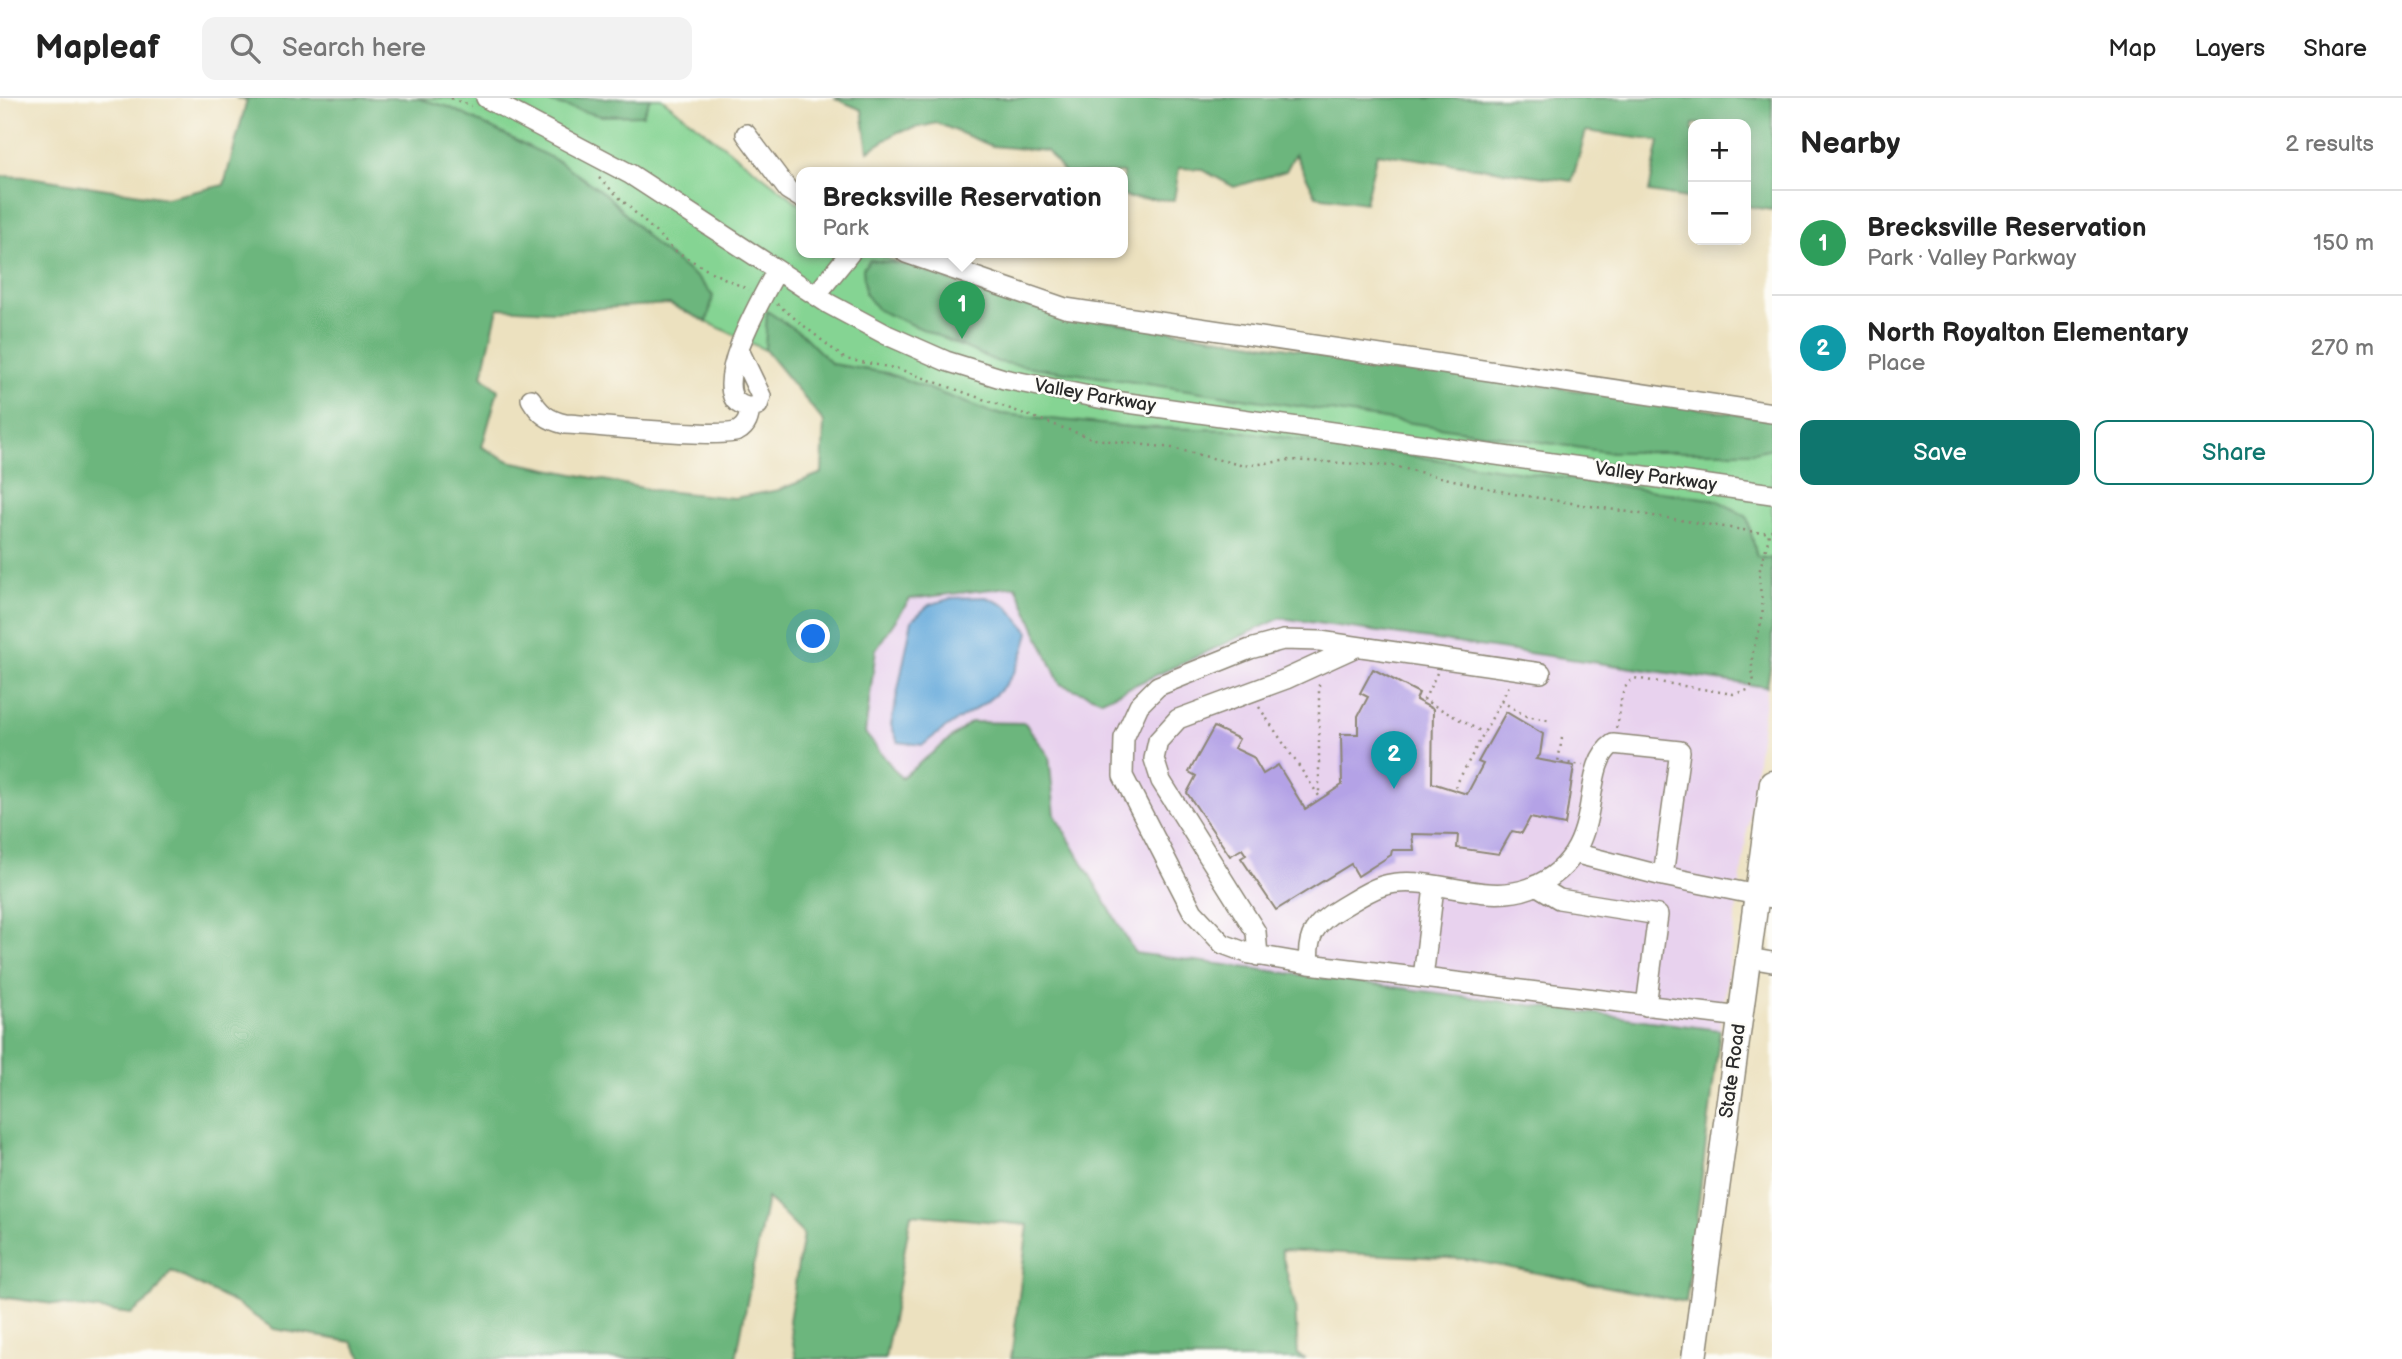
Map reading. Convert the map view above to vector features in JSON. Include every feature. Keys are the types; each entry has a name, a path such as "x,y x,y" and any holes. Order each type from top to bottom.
{"main road":[{"name":"State Road","path":"1694,1359 1741,1017 1760,960 1772,783"}],"street":[{"name":"Valley Parkway","path":"486,98 629,174 816,295 887,335 946,361 1004,379 1114,401 1772,494"},
{"path":"746,134 788,190 796,195"},
{"path":"816,295 846,258"},
{"path":"920,258 1065,309 1772,413"},
{"path":"531,399 539,413 565,424 729,434 741,429 748,420 750,408 740,405 731,396 730,385 747,327 777,270"},
{"path":"1541,673 1320,641 1283,640 1250,649 1158,686 1139,705 1125,738 1122,776 1193,912 1223,944 1258,956 1309,964 1741,1017"},
{"path":"1258,956 1256,932 1161,781 1154,759 1158,741 1178,719 1286,678 1356,647"},
{"path":"1309,964 1310,937 1317,923 1334,911 1383,886 1510,893 1536,885 1559,871 1574,853 1589,820 1598,763 1603,750 1613,744 1680,751 1663,876"},
{"path":"1124,750 1155,753"},
{"path":"1574,853 1663,876 1765,897"},
{"path":"1536,885 1559,900 1658,915 1646,1006"},
{"path":"1423,978 1434,887"}],"path":[{"path":"1614,733 1622,693 1626,683 1634,678 1733,694 1748,690 1754,682 1750,657 1761,624 1763,606 1760,568 1768,548 1769,532"},
{"path":"1439,670 1424,700 1484,733"},
{"path":"1255,701 1319,796 1320,678"},
{"path":"1455,787 1512,681"},
{"path":"1501,701 1525,716 1548,720"},
{"path":"1563,737 1558,761 1589,766"}],"shaded area":[{"path":"1016,586 1060,684 1102,700 1281,618 1767,687 1720,1030 1135,953 1055,815 1049,756 971,722 900,778 865,733 876,649 910,599"}],"green space":[{"path":"236,98 661,98 796,201 796,258 887,258 912,271 996,303 1772,423 1772,559 1059,458 854,393 247,100"},
{"path":"236,98 416,98 449,107 560,162 608,196 655,245 700,280 713,296 707,322 670,304 553,311 498,308 482,376 498,390 482,447 509,461 653,490 734,498 779,490 822,473 824,422 765,350 767,311 803,335 832,364 887,373 993,413 1130,427 1232,430 1717,500 1747,517 1757,557 1772,559 1772,656 1767,687 1281,618 1102,700 1060,684 1016,586 910,599 876,649 865,733 901,778 971,722 1025,723 1049,756 1055,815 1135,953 1720,1030 1686,1302 1465,1259 1281,1250 1295,1305 1298,1355 1306,1359 1011,1359 1028,1225 911,1214 885,1359 796,1359 789,1321 803,1234 767,1198 736,1359 363,1359 352,1342 274,1329 235,1303 171,1271 153,1297 131,1314 0,1297 0,176 29,177 166,198 224,185 247,100"},
{"path":"533,98 650,98 643,115 601,116"},
{"path":"834,98 1772,98 1772,210 1751,207 1751,119 1688,119 1688,198 1649,192 1659,141 1586,131 1572,181 1377,153 1365,203 1316,196 1295,154 1286,171 1234,187 1201,169 1179,168 1174,200 1128,197 1128,167 1060,167 1047,151 992,146 937,123 898,132 868,151 862,110"},
{"path":"870,260 910,265 1000,300 1070,316 1772,419 1772,448 1754,452 1608,452 998,362 878,310 865,293 863,268"}],"water":[{"path":"986,597 1007,606 1029,632 1013,675 988,700 923,745 898,742 891,725 912,620 929,605 952,598"}],"building":[{"path":"1373,669 1419,693 1416,700 1433,709 1432,783 1467,794 1483,764 1478,762 1506,712 1543,734 1540,755 1536,759 1574,766 1565,825 1530,818 1522,833 1512,831 1499,854 1457,848 1458,835 1412,834 1414,850 1392,850 1391,855 1358,876 1351,864 1276,910 1241,858 1246,855 1242,849 1230,856 1187,793 1196,776 1189,772 1214,727 1239,739 1234,748 1253,757 1263,774 1278,765 1305,809 1342,785 1341,734 1358,734 1358,716 1368,697 1360,693"}],"place":[{"name":"Brecksville Reservation","path":"962,339"},
{"name":"North Royalton Elementary","path":"1394,789"}]}
